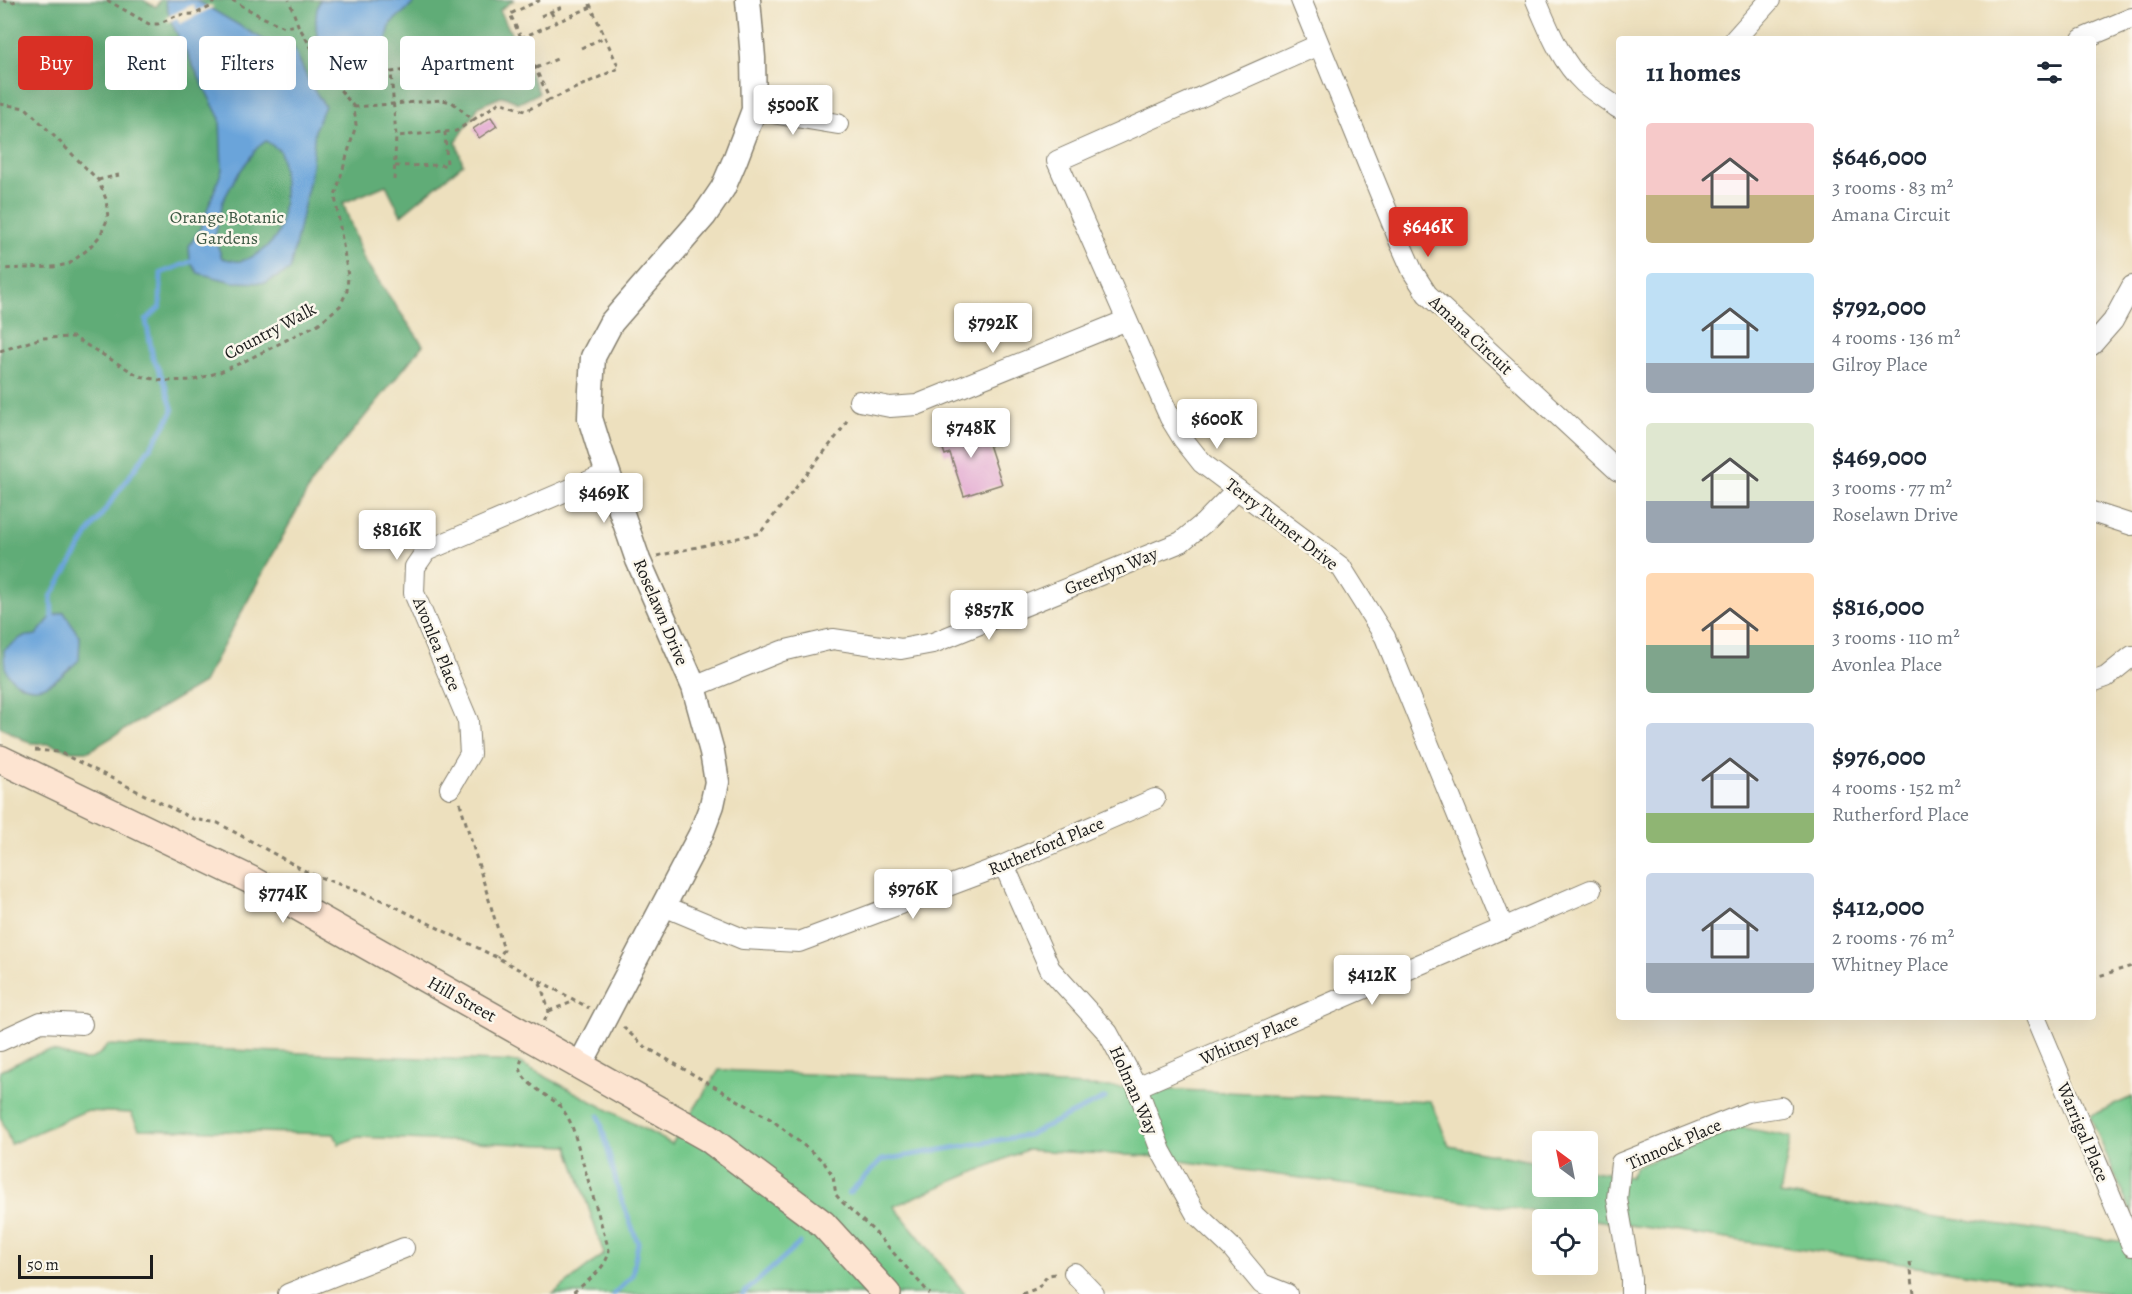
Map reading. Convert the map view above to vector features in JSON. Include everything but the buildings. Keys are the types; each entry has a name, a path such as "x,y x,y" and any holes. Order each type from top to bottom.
{"main road":[{"name":"Hill Street","path":"0,759 251,880 708,1138 823,1224 888,1294"}],"street":[{"name":"Roselawn Drive","path":"580,1065 701,834 712,805 717,782 712,752 694,687 638,560 590,418 593,357 611,323 704,216 723,188 753,111 753,58 748,0"},
{"name":"Amana Circuit","path":"1301,0 1401,245 1413,272 1427,294 1616,469"},
{"path":"1536,0 1551,35 1566,61 1582,82 1616,107"},
{"path":"1738,36 1770,0"},
{"path":"2089,36 2132,18"},
{"name":"Terry Turner Drive","path":"1318,45 1057,161 1170,418 1183,439 1202,463 1341,567 1385,637 1504,929"},
{"path":"753,111 838,124"},
{"path":"2096,340 2113,321 2132,286"},
{"path":"859,401 890,407 917,405 1127,320"},
{"name":"Avonlea Place","path":"450,788 470,754 468,721 414,593 415,567 426,551 608,473"},
{"name":"Greerlyn Way","path":"694,687 782,651 833,639 901,649 933,643 1181,542 1204,524 1237,489"},
{"path":"2096,513 2132,525"},
{"path":"2096,681 2106,677 2132,656"},
{"name":"Rutherford Place","path":"664,906 743,939 800,942 1004,865 1155,799"},
{"name":"Holman Way","path":"1004,865 1050,969 1108,1033 1137,1087 1161,1151 1196,1214 1232,1248 1258,1289 1287,1294"},
{"name":"Whitney Place","path":"1137,1087 1592,890"},
{"name":"Warrigal Place","path":"2036,1020 2132,1246"},
{"path":"0,1041 41,1022 82,1024"},
{"name":"Tinnock Place","path":"1631,1294 1631,1278 1617,1199 1621,1163 1749,1112 1781,1107"},
{"path":"288,1294 312,1290 404,1248"},
{"path":"1074,1273 1094,1294"}],"path":[{"path":"3,0 10,3 19,0"},
{"path":"107,0 149,24 158,24 178,15 195,14 212,6 214,0"},
{"path":"232,0 284,27 298,25"},
{"path":"289,0 298,25 325,71 354,107 442,100 452,102 473,120"},
{"path":"520,36 510,14 540,0"},
{"path":"396,136 456,131 500,102 525,111 619,68 588,0"},
{"path":"541,16 562,7"},
{"path":"525,36 591,7"},
{"path":"551,12 556,22"},
{"path":"581,48 605,37"},
{"path":"550,100 535,68 559,58"},
{"path":"394,180 396,136 391,72 400,71"},
{"path":"0,104 26,108 98,180 106,199 108,218 100,236 69,264 53,267 0,269"},
{"name":"Country Walk","path":"0,351 42,338 73,337 139,376 164,381 194,380 220,372 318,324 340,306 347,291 348,276 335,196 356,125 354,107"},
{"path":"394,166 447,165 445,132"},
{"path":"98,180 119,175"},
{"path":"638,560 760,533 840,432 859,401"},
{"path":"29,749 59,752 193,819 218,823 309,873 384,901 498,958 625,1028 644,1046 772,1120 823,1161 833,1176 836,1195 874,1231 930,1294"},
{"path":"450,788 463,808 504,950 498,958"},
{"path":"2096,977 2132,966"},
{"path":"540,981 549,1011 535,1040 520,1061 523,1076 562,1108 572,1126 609,1250 609,1256 601,1268 571,1294"},
{"path":"549,1011 575,1001"},
{"path":"1910,1262 1914,1294"},
{"path":"1022,1294 1038,1288 1048,1275 1074,1273"}],"green space":[{"name":"Orange Botanic Gardens","path":"0,0 143,0 156,7 160,0 514,0 500,10 512,36 400,36 400,90 535,90 535,84 539,93 519,103 503,96 479,106 456,142 463,164 401,215 386,185 343,203 364,260 423,345 314,479 203,683 89,751 72,751 49,744 30,743 0,727"},
{"path":"108,1045 518,1062 672,1144 719,1070 1431,1101 1449,1146 1532,1161 1532,1197 1598,1197 1598,1172 1630,1177 1635,1167 1740,1127 1791,1137 1780,1194 2132,1243 2132,1294 2113,1294 1598,1221 1598,1209 1532,1209 1532,1211 1146,1156 1026,1150 894,1206 965,1294 553,1294 604,1254 568,1146 358,1137 339,1144 334,1134 139,1129 131,1113 85,1111 11,1144 0,1116 0,1071 44,1052 53,1051 83,1060 99,1055"},
{"path":"2132,1097 2132,1215 2090,1116"}],"water":[{"path":"165,0 196,0 257,36 199,36 199,77 187,54 187,36 178,36"},
{"path":"320,0 414,0 412,5 391,23 387,36 317,36 317,8"},
{"path":"296,53 308,80 308,90 314,90 325,106 315,129 311,174 290,270 266,283 233,282 198,273 190,262 189,246 200,229 222,170 220,119 205,90 296,90","holes":["266,141 280,151 284,201 277,235 263,250 245,260 222,258 215,238 223,201 236,177 257,148"]},
{"path":"64,612 80,638 79,660 58,678 43,687 27,687 13,680 6,669 4,650 22,637 36,635 52,616"}],"pier":[{"path":"193,4 196,11 210,5 214,7 180,24 177,18 168,22 167,17"}],"waterway":[{"path":"52,616 51,597 90,531 159,435 173,411 164,381 153,358 146,320 160,307 161,273 190,262"},
{"path":"849,1193 882,1160 1028,1135 1105,1098"},
{"path":"599,1116 619,1193 638,1243 632,1276 614,1294"},
{"path":"743,1294 800,1243"}]}
